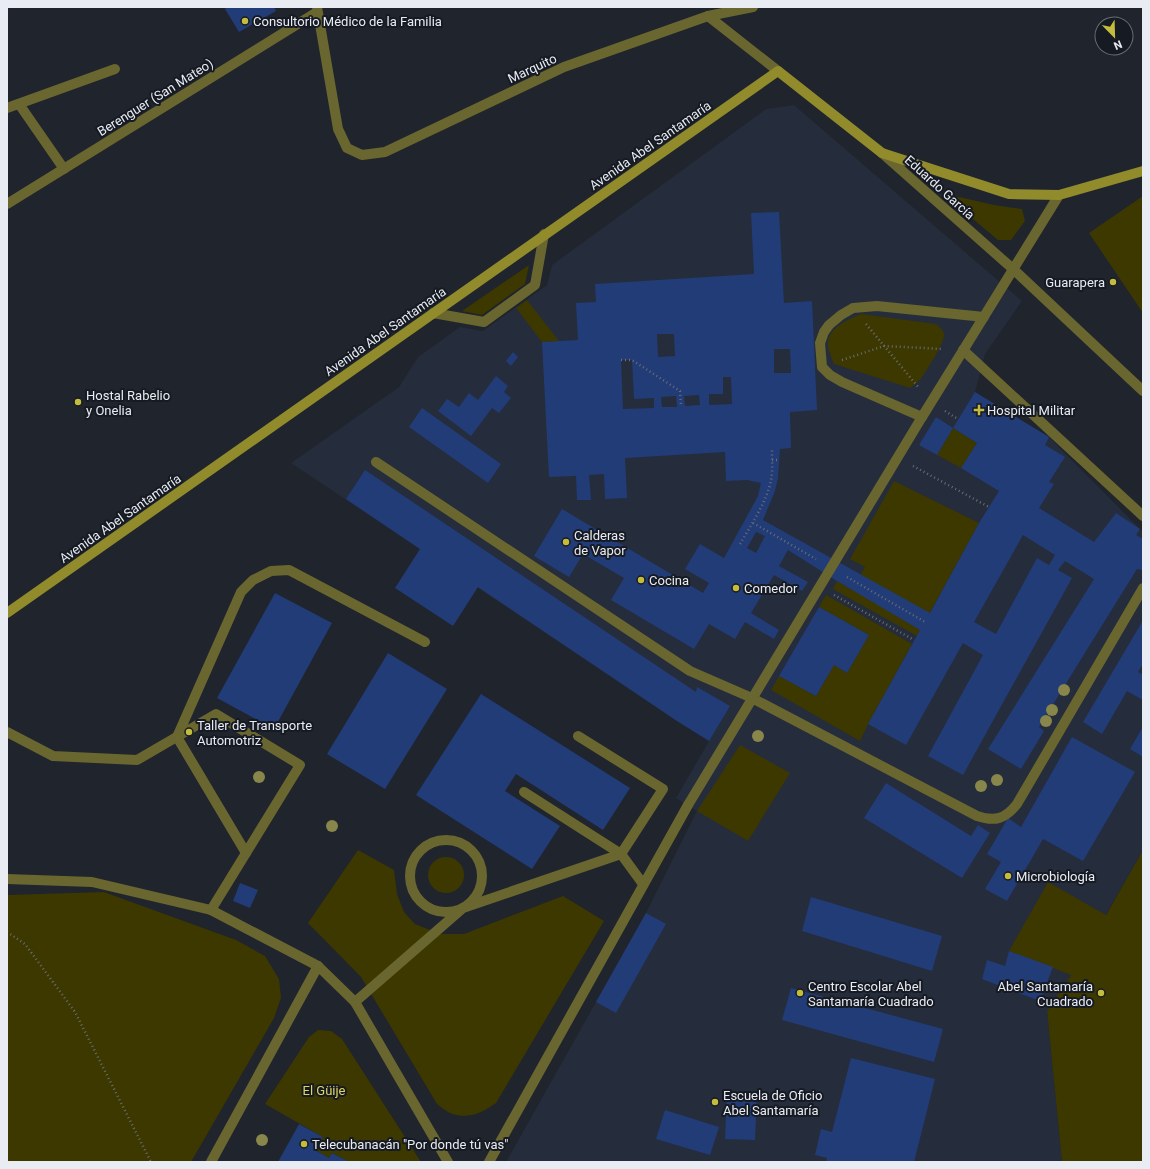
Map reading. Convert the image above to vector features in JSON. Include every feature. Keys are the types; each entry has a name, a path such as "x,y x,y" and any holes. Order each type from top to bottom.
{"main road":[{"name":"Eduardo García","path":"778,71 882,153"},
{"name":"Avenida Abel Santamaría","path":"7,613 544,234 778,71"},
{"path":"882,153 1009,194 1059,195 1143,171"}],"street":[{"name":"Marquito","path":"317,10 338,129 347,148 362,155 385,152 564,67 708,16 753,7"},
{"name":"Berenguer (San Mateo)","path":"7,204 64,170 317,10"},
{"name":"Eduardo García","path":"708,16 778,71"},
{"path":"7,108 115,69"},
{"path":"19,104 64,170"},
{"name":"Eduardo García","path":"882,153 1013,269 1143,391"},
{"path":"489,1162 688,805 930,402 1059,195"},
{"path":"433,313 484,322 535,285 544,234"},
{"path":"922,417 842,382 830,375 822,367 820,342 824,332 829,325 841,315 853,308 877,306 984,317"},
{"path":"963,350 1143,516"},
{"path":"376,462 690,671 752,698 977,816 986,819 996,819 1004,816 1012,811 1017,804 1143,588"},
{"path":"177,737 241,592 253,580 270,571 289,570 425,642"},
{"path":"7,732 53,756 137,760 216,714 300,766 211,910"},
{"path":"355,1002 463,908 472,902 478,894 482,885 483,875 481,865 476,855 469,848 450,840 440,840 431,843 415,856 411,866 411,887 416,897 423,904 432,910 442,912 453,912 463,908 621,854 662,789 578,736"},
{"path":"177,737 246,853"},
{"path":"524,792 621,854 643,884"},
{"path":"7,879 92,882 211,910 318,966 355,1002 448,1162"},
{"path":"211,1162 318,966"}],"path":[{"path":"853,308 930,402"},
{"path":"822,367 884,346 963,350"},
{"path":"621,360 632,360 680,391 681,406"},
{"path":"740,544 769,490 772,479 772,449"},
{"path":"897,457 989,507"},
{"path":"772,460 780,460"},
{"path":"819,587 914,640"},
{"path":"7,932 25,944 75,1012 151,1162"}],"shaded area":[{"path":"794,105 1022,301 985,354 975,392 1049,437 1143,532 1143,850 1071,975 1047,1011 1062,1162 506,1162 646,913 697,811 676,798 709,741 291,463 399,387 418,357 460,327 483,331 547,285 552,265 766,109"}],"green space":[{"path":"942,193 994,205 1022,209 1025,221 1011,240 998,240"},
{"path":"1143,196 1143,313 1089,233"},
{"path":"529,265 525,284 482,315 462,311"},
{"path":"527,300 559,341 542,342 516,308"},
{"path":"861,314 936,324 943,331 944,338 935,357 920,380 910,388 834,364 828,347 830,335 838,326"},
{"path":"953,428 977,443 961,468 937,455"},
{"path":"894,481 979,523 917,636 833,589 837,581 852,590 865,567 850,559"},
{"path":"826,595 912,644 860,741 771,690 779,676 816,696 834,665 847,673 869,635 819,607"},
{"path":"740,745 790,773 748,841 697,811"},
{"path":"358,850 394,870 397,894 404,912 415,924 440,934 464,934 563,896 604,921 496,1103 485,1110 469,1116 463,1116 448,1112 437,1104 361,977 308,923"},
{"name":"Abel Santamaría Cuadrado","path":"1143,850 1143,1162 1062,1162 1047,1011 1071,975 1009,951 1048,882 1106,915"},
{"path":"450,857 459,862 463,868 463,882 459,888 450,893 442,893 433,888 429,882 428,871 433,862 439,858"},
{"path":"104,892 236,940 265,956 279,979 281,998 274,1018 191,1162 7,1162 7,895"},
{"name":"El Güije","path":"318,1030 331,1031 342,1039 421,1162 349,1162 332,1153 329,1158 315,1150 323,1137 265,1104 309,1037"}],"building":[{"name":"Consultorio Médico de la Familia","path":"227,7 274,7 276,11 239,32 225,9"},
{"path":"779,212 784,303 812,301 817,410 790,412 791,448 780,449 778,478 775,491 763,520 930,613 979,523 999,491 961,468 977,443 953,428 975,392 1049,437 1045,445 1065,457 1049,482 1054,484 1039,508 1094,542 1116,513 1140,529 1136,535 1143,539 1143,570 1137,569 1039,727 1044,731 1021,769 988,749 1094,579 1065,561 1058,570 1072,578 963,775 928,756 983,655 963,643 906,745 868,724 920,630 788,550 779,566 808,582 802,591 774,575 751,613 779,630 774,639 745,622 735,639 709,624 694,649 611,600 624,578 583,554 569,577 534,556 562,509 703,593 709,583 685,569 700,544 724,558 758,496 761,483 747,480 726,481 725,452 625,458 627,498 605,499 604,474 589,475 591,500 577,500 576,476 549,477 542,342 578,340 576,303 596,302 595,284 754,274 751,213","holes":["657,334 674,334 675,356 658,357","774,349 790,349 791,373 774,373","621,360 632,360 634,399 654,398 654,408 623,409","723,377 731,377 732,404 709,405 709,394 723,394","699,395 700,405 685,406 684,396","676,396 677,407 662,407 661,397","756,532 765,536 756,553 747,548","1023,535 1055,555 1049,565 1037,558 996,634 974,622"]},
{"path":"513,352 518,357 511,366 506,361"},
{"path":"496,376 508,386 504,392 511,398 499,413 492,408 471,436 438,411 447,399 459,407 469,393 478,400"},
{"path":"422,408 501,464 488,483 409,427"},
{"path":"936,417 953,428 937,455 919,445"},
{"path":"365,470 696,692 697,687 730,706 709,741 478,587 453,626 395,588 420,549 346,499"},
{"path":"275,593 332,623 274,729 217,698"},
{"path":"819,607 869,635 847,673 834,665 816,696 779,676"},
{"path":"1142,622 1143,664 1138,672 1143,675 1143,700 1127,691 1102,734 1083,722"},
{"path":"388,653 447,689 385,789 327,754"},
{"path":"481,694 630,788 603,830 516,774 505,791 560,826 532,869 416,795"},
{"path":"1143,727 1143,757 1130,749"},
{"path":"1072,737 1135,772 1083,861 1043,839 1007,901 985,889 1001,862 987,854 1008,818 1021,827"},
{"path":"886,783 971,836 978,825 990,833 962,878 864,818"},
{"path":"240,883 258,890 250,908 233,901"},
{"path":"811,897 942,936 932,971 802,931"},
{"path":"646,913 666,924 616,1013 596,1002"},
{"path":"1009,951 1053,967 1040,1001 982,979 987,960 1005,966"},
{"path":"791,988 943,1029 934,1062 782,1020"},
{"path":"851,1058 935,1079 914,1162 826,1162 827,1158 815,1155 821,1129 832,1132"},
{"path":"727,1092 757,1093 755,1140 725,1139"},
{"path":"665,1110 719,1127 710,1155 656,1139"},
{"name":"Telecubanacán \"Por donde tú vas\"","path":"299,1124 323,1137 315,1150 329,1158 332,1153 349,1162 278,1162"}],"place":[{"name":"Consultorio Médico de la Familia","path":"245,21"},
{"name":"Guarapera","path":"1113,282"},
{"name":"Hostal Rabelio y Onelia","path":"78,402"},
{"name":"Hospital Militar","path":"979,410"},
{"name":"Calderas de Vapor","path":"566,542"},
{"name":"Cocina","path":"641,580"},
{"name":"Comedor","path":"736,588"},
{"name":"Taller de Transporte Automotriz","path":"189,732"},
{"name":"Microbiología","path":"1008,876"},
{"name":"Centro Escolar Abel Santamaría Cuadrado","path":"800,993"},
{"name":"Abel Santamaría Cuadrado","path":"1101,993"},
{"name":"Escuela de Oficio Abel Santamaría","path":"715,1102"},
{"name":"Telecubanacán \"Por donde tú vas\"","path":"304,1144"}]}
